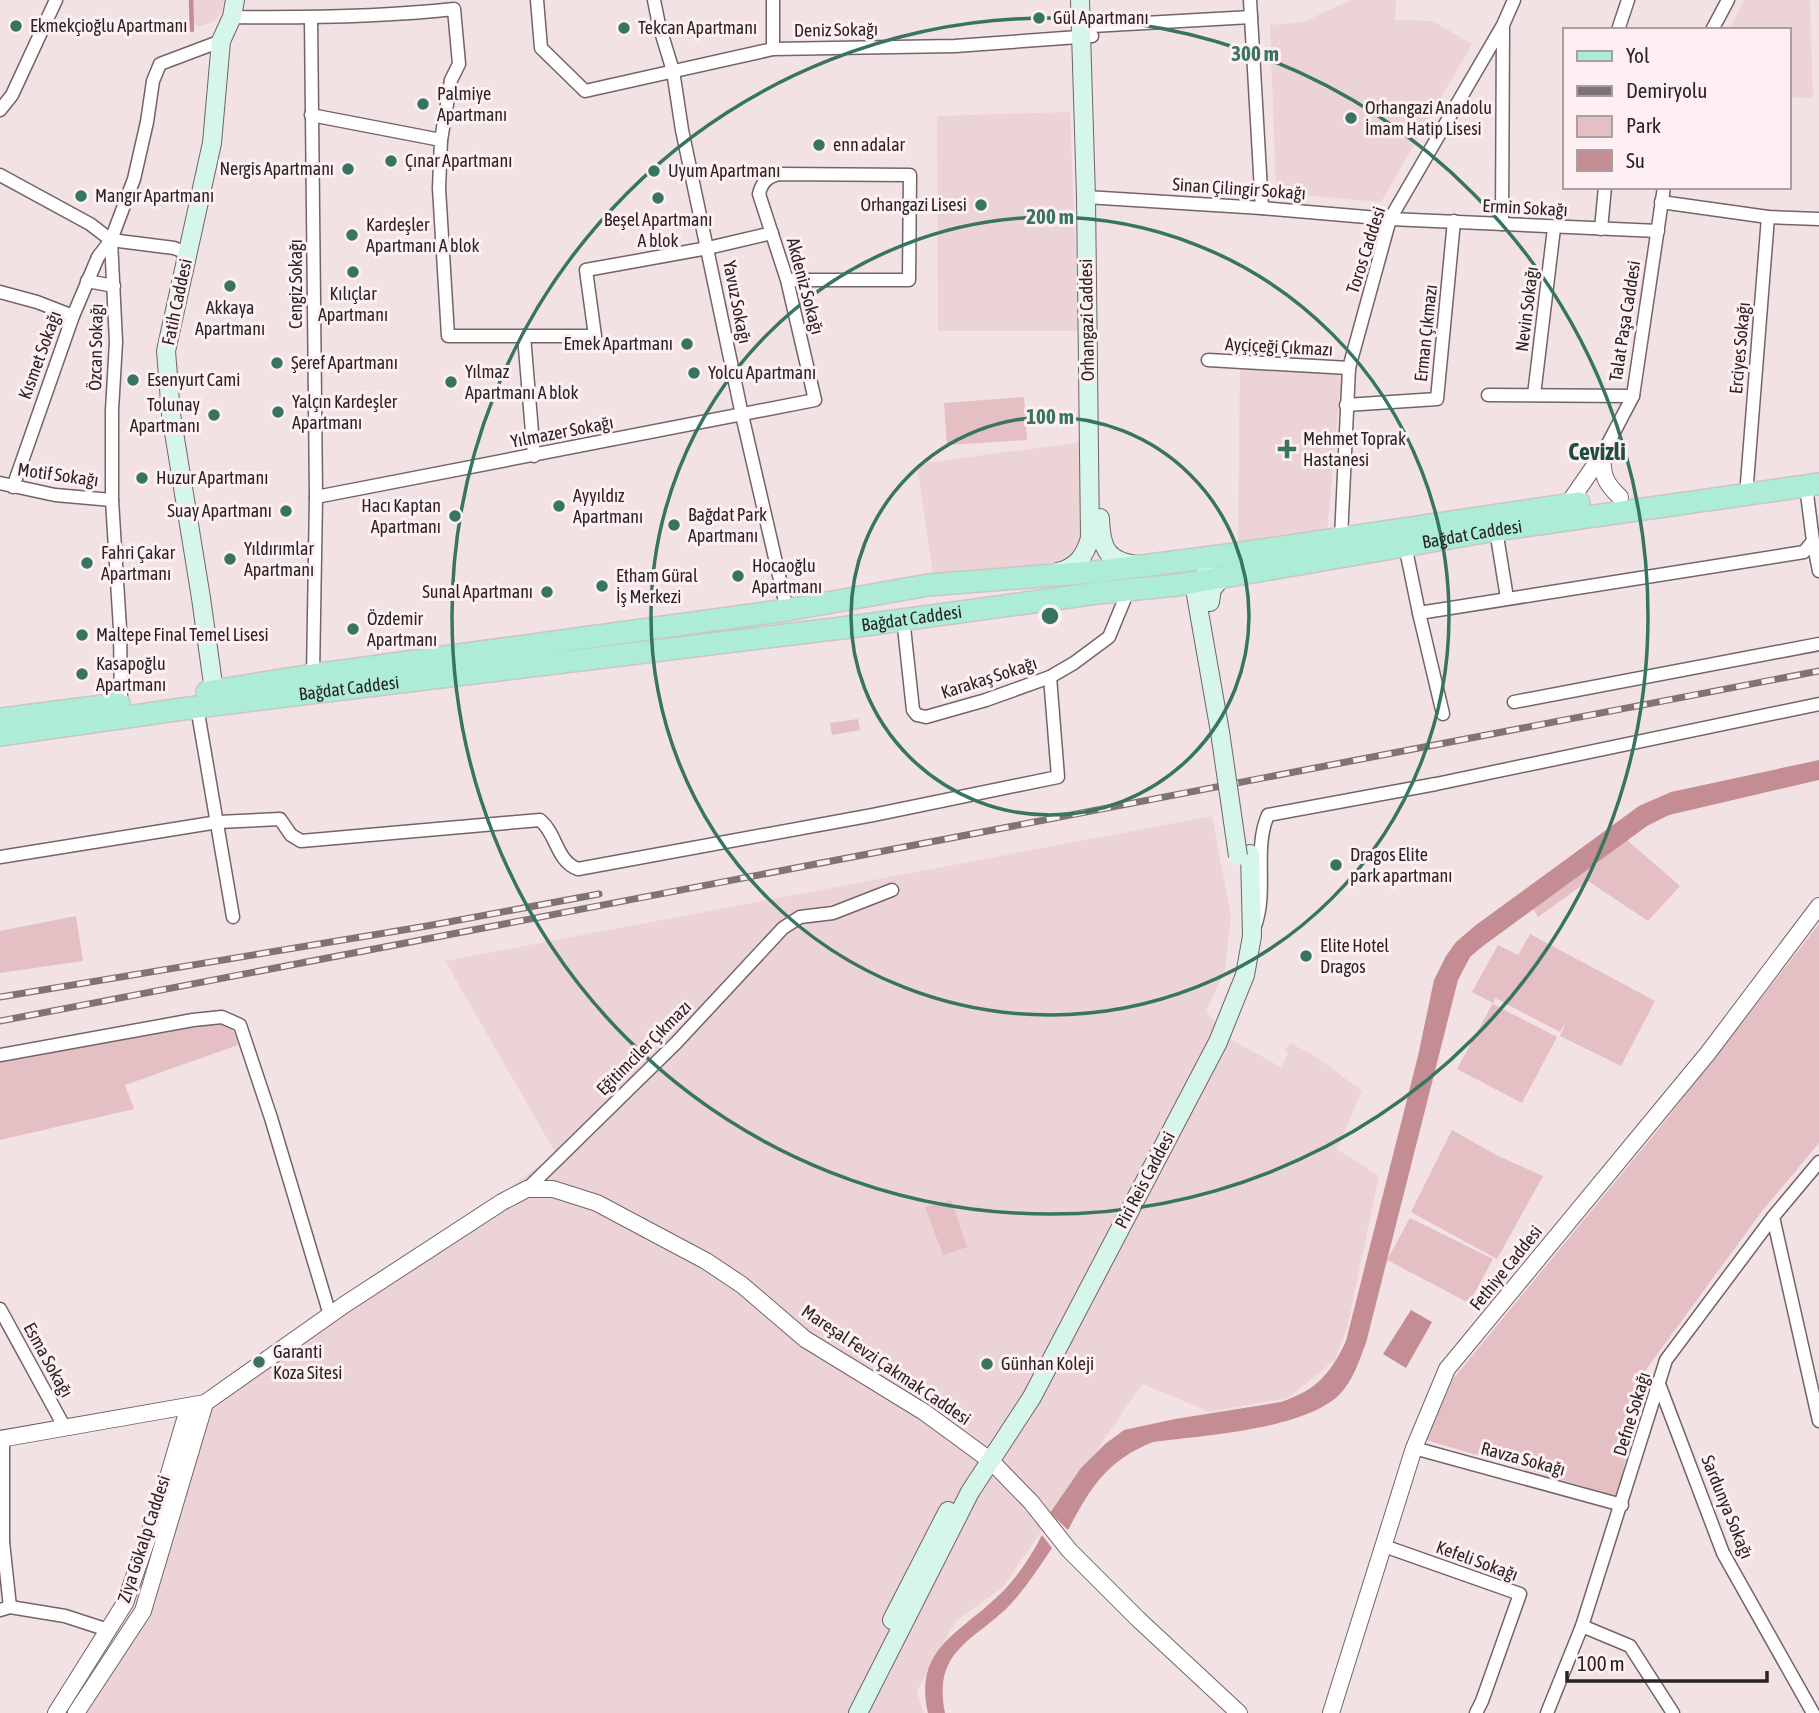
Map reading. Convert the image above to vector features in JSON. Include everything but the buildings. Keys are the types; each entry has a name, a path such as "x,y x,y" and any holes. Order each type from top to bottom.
{"main road":[{"name":"Orhangazi Caddesi","path":"1080,0 1088,33"},
{"name":"Orhangazi Caddesi","path":"1049,575 1070,569 1078,562 1086,553 1090,538 1088,33 1091,0"},
{"name":"Fatih Caddesi","path":"214,691 182,488 166,358 212,143 221,41 234,8"},
{"name":"Orhangazi Caddesi","path":"1090,197 1101,540 1094,572"},
{"name":"Bağdat Caddesi","path":"0,719 787,610 928,585 1094,572 1228,555 1620,497 1747,483 1815,481"},
{"name":"Bağdat Caddesi","path":"0,735 197,707 858,626 1068,597 1177,585 1202,593 1222,577 1496,530 1815,481"},
{"path":"1101,540 1123,564 1141,566"},
{"path":"1202,593 1210,566 1228,555"},
{"path":"1174,561 1190,568 1202,593"},
{"path":"1068,597 1086,587 1094,572"},
{"path":"926,615 917,608 913,600 916,591 928,585"},
{"name":"Piri Reis Caddesi","path":"848,1713 909,1585 961,1485 988,1458 1032,1397 1218,1042 1245,975 1252,936 1244,855 1202,593"},
{"path":"858,626 876,612 872,598 864,597"},
{"name":"Piri Reis Caddesi","path":"858,1713 1220,1011 1235,972 1241,939 1244,855"}],"street":[{"path":"0,110 12,95 56,0"},
{"name":"Deniz Sokağı","path":"537,0 541,48 585,91 773,49 955,46 1251,16"},
{"name":"Yavuz Sokağı","path":"654,0 673,71 682,130 742,415 787,610"},
{"path":"773,0 773,49"},
{"path":"1251,0 1262,208"},
{"name":"Toros Caddesi","path":"1341,538 1349,368 1390,219 1503,25 1514,0"},
{"path":"1619,28 1628,0"},
{"path":"1713,28 1728,0"},
{"path":"234,8 311,18 422,6 454,9 459,64 451,80 441,140 439,188 448,336 596,336 586,270 708,248 772,233"},
{"name":"Cengiz Sokağı","path":"311,18 316,497 313,675"},
{"path":"1502,224 1503,25"},
{"name":"Özcan Sokağı","path":"121,704 120,629 112,500 112,410 116,342 111,240 134,180 153,81 160,64 221,41"},
{"path":"312,116 441,140"},
{"name":"Akdeniz Sokağı","path":"788,280 909,280 910,175 779,174 770,176 762,183 759,194 788,280 815,400"},
{"path":"0,175 90,224 111,240 174,248 187,253"},
{"path":"1601,229 1605,189"},
{"name":"Talat Paşa Caddesi","path":"1568,504 1602,454 1633,396 1664,189"},
{"name":"Sinan Çilingir Sokağı","path":"1090,197 1390,219"},
{"path":"1661,202 1769,217 1819,219"},
{"name":"Erciyes Sokağı","path":"1747,483 1769,217"},
{"name":"Ermin Sokağı","path":"1390,219 1658,231"},
{"name":"Erman Çıkmazı","path":"1346,405 1437,399 1454,221"},
{"name":"Nevin Sokağı","path":"1534,395 1554,228"},
{"name":"Kısmet Sokağı","path":"6,485 98,257 111,240"},
{"path":"88,281 114,286"},
{"path":"0,292 73,316"},
{"path":"524,336 534,456"},
{"name":"Ayçiçeği Çıkmazı","path":"1208,360 1349,368"},
{"path":"1488,395 1633,396"},
{"name":"Yılmazer Sokağı","path":"316,497 815,400"},
{"path":"1602,454 1603,475 1607,485 1620,497"},
{"path":"1815,481 1813,541 1819,571"},
{"name":"Motif Sokağı","path":"6,485 55,495 112,500"},
{"path":"1496,530 1507,598"},
{"path":"1419,614 1788,555 1804,552 1813,541"},
{"path":"1405,545 1443,714"},
{"name":"Karakaş Sokağı","path":"903,618 913,710 917,715 926,717 986,701 1050,677 1074,663 1109,637 1128,591"},
{"path":"1514,702 1819,644"},
{"path":"0,857 218,822 280,819 291,835 301,841 540,820 549,830 564,860 569,866 578,869 873,815 1058,777 1050,677"},
{"path":"1252,936 1261,908 1262,828 1268,815 1436,784 1819,704"},
{"path":"197,707 233,917"},
{"name":"Eğitimciler Çıkmazı","path":"527,1189 676,1043 783,928 800,917 833,913 892,890"},
{"name":"Fethiye Caddesi","path":"1331,1713 1414,1448 1447,1369 1707,1053 1819,906"},
{"path":"0,1055 193,1020 222,1017 240,1025 330,1315"},
{"name":"Defne Sokağı","path":"1547,1713 1582,1626 1666,1360 1773,1217 1819,1162"},
{"path":"108,1630 65,1616 5,1608 1,1542 1,1438 205,1403 330,1315 502,1202 527,1189"},
{"name":"Mareşal Fevzi Çakmak Caddesi","path":"527,1189 553,1189 597,1203 706,1261 742,1285 805,1339 924,1412 988,1458 1045,1519 1069,1550 1138,1619 1240,1713"},
{"path":"1773,1217 1819,1421"},
{"name":"Esma Sokağı","path":"0,1310 65,1428"},
{"name":"Sardunya Sokağı","path":"1659,1384 1723,1553 1813,1713"},
{"name":"Ziya Gökalp Caddesi","path":"76,1713 143,1611 205,1403"},
{"name":"Ziya Gökalp Caddesi","path":"56,1713 125,1603 189,1406"},
{"name":"Ravza Sokağı","path":"1414,1448 1622,1505"},
{"name":"Kefeli Sokağı","path":"1384,1546 1520,1594 1476,1713"},
{"path":"1582,1626 1630,1646 1673,1713"}],"shaded area":[{"path":"191,0 225,0 223,9 213,22 197,27 191,15"},
{"name":"Orhangazi Anadolu İmam Hatip Lisesi","path":"1351,0 1396,0 1395,20 1433,21 1472,44 1381,202 1276,193 1270,25 1303,22"},
{"path":"1744,0 1810,0 1813,98 1791,97 1791,28 1730,28"},
{"path":"1070,112 1079,331 938,331 937,116"},
{"name":"Mehmet Toprak Hastanesi","path":"1240,363 1342,366 1327,532 1238,542"},
{"path":"1083,442 1087,538 1076,554 1053,563 933,575 917,464"},
{"path":"1212,816 1231,916 1225,971 1206,1011 1230,1039 1281,1067 1290,1043 1315,1056 1362,1091 1337,1149 1379,1176 1347,1328 1335,1360 1288,1398 1210,1412 1142,1384 1003,1587 956,1621 917,1691 923,1713 72,1713 144,1611 209,1405 556,1154 445,961"}],"green space":[{"path":"1024,397 1027,440 947,445 944,403"},
{"path":"858,719 860,730 832,735 830,723"},
{"path":"1627,840 1680,886 1648,921 1588,881 1538,917 1533,908"},
{"path":"76,916 83,961 0,973 0,931"},
{"path":"1819,924 1819,1143 1762,1211 1647,1368 1617,1496 1426,1440 1453,1379 1657,1131"},
{"path":"1530,934 1655,1001 1621,1066 1560,1036 1567,1020 1560,1032 1495,998 1493,1004 1557,1037 1522,1103 1457,1069 1493,1003 1472,992 1498,945 1518,955"},
{"path":"215,1022 231,1029 238,1045 125,1085 134,1109 0,1140 0,1060"},
{"path":"1452,1130 1496,1155 1543,1176 1497,1259 1411,1212"},
{"path":"951,1200 967,1247 943,1255 925,1207"},
{"path":"1410,1218 1493,1259 1469,1303 1387,1260"}],"water":[{"path":"1819,760 1819,780 1669,815 1647,826 1470,957 1458,980 1366,1343 1352,1377 1339,1395 1322,1407 1277,1423 1153,1442 1123,1458 1102,1477 1084,1501 1068,1530 1050,1513 1081,1468 1124,1430 1281,1402 1304,1392 1328,1372 1346,1341 1418,1056 1434,980 1456,942 1639,806 1671,792"},
{"path":"1411,1310 1432,1322 1406,1368 1383,1354"},
{"path":"1042,1535 1052,1548 1013,1602 957,1651 944,1676 945,1713 928,1713 925,1691 927,1673 934,1658 955,1632 1011,1582"}],"waterway":[{"path":"191,0 192,30"}],"railway":[{"path":"0,1021 1819,671"},
{"path":"0,997 427,926 599,894"}],"place":[{"name":"Gül Apartmanı","path":"1039,18"},
{"name":"Ekmekçioğlu Apartmanı","path":"16,26"},
{"name":"Tekcan Apartmanı","path":"624,28"},
{"name":"Palmiye Apartmanı","path":"423,104"},
{"name":"Orhangazi Anadolu İmam Hatip Lisesi","path":"1351,118"},
{"name":"enn adalar","path":"819,145"},
{"name":"Çınar Apartmanı","path":"391,161"},
{"name":"Nergis Apartmanı","path":"348,169"},
{"name":"Uyum Apartmanı","path":"654,171"},
{"name":"Mangır Apartmanı","path":"81,196"},
{"name":"Beşel Apartmanı A blok","path":"658,198"},
{"name":"Orhangazi Lisesi","path":"981,205"},
{"name":"Kardeşler Apartmanı A blok","path":"352,235"},
{"name":"Kılıçlar Apartmanı","path":"353,272"},
{"name":"Akkaya Apartmanı","path":"230,286"},
{"name":"Emek Apartmanı","path":"687,344"},
{"name":"Şeref Apartmanı","path":"277,363"},
{"name":"Yolcu Apartmanı","path":"694,373"},
{"name":"Esenyurt Cami","path":"133,380"},
{"name":"Yılmaz Apartmanı A blok","path":"451,382"},
{"name":"Yalçın Kardeşler Apartmanı","path":"278,412"},
{"name":"Tolunay Apartmanı","path":"214,415"},
{"name":"Mehmet Toprak Hastanesi","path":"1287,449"},
{"name":"Huzur Apartmanı","path":"142,478"},
{"name":"Ayyıldız Apartmanı","path":"559,506"},
{"name":"Suay Apartmanı","path":"286,511"},
{"name":"Hacı Kaptan Apartmanı","path":"455,516"},
{"name":"Bağdat Park Apartmanı","path":"674,525"},
{"name":"Yıldırımlar Apartmanı","path":"230,559"},
{"name":"Fahri Çakar Apartmanı","path":"87,563"},
{"name":"Hocaoğlu Apartmanı","path":"738,576"},
{"name":"Etham Güral İş Merkezi","path":"602,586"},
{"name":"Sunal Apartmanı","path":"547,592"},
{"name":"Özdemir Apartmanı","path":"353,629"},
{"name":"Maltepe Final Temel Lisesi","path":"82,635"},
{"name":"Kasapoğlu Apartmanı","path":"82,674"},
{"name":"Dragos Elite park apartmanı","path":"1336,865"},
{"name":"Elite Hotel Dragos","path":"1306,956"},
{"name":"Garanti Koza Sitesi","path":"259,1362"},
{"name":"Günhan Koleji","path":"987,1364"}],"district":[{"name":"Cevizli","path":"1597,452"}]}
